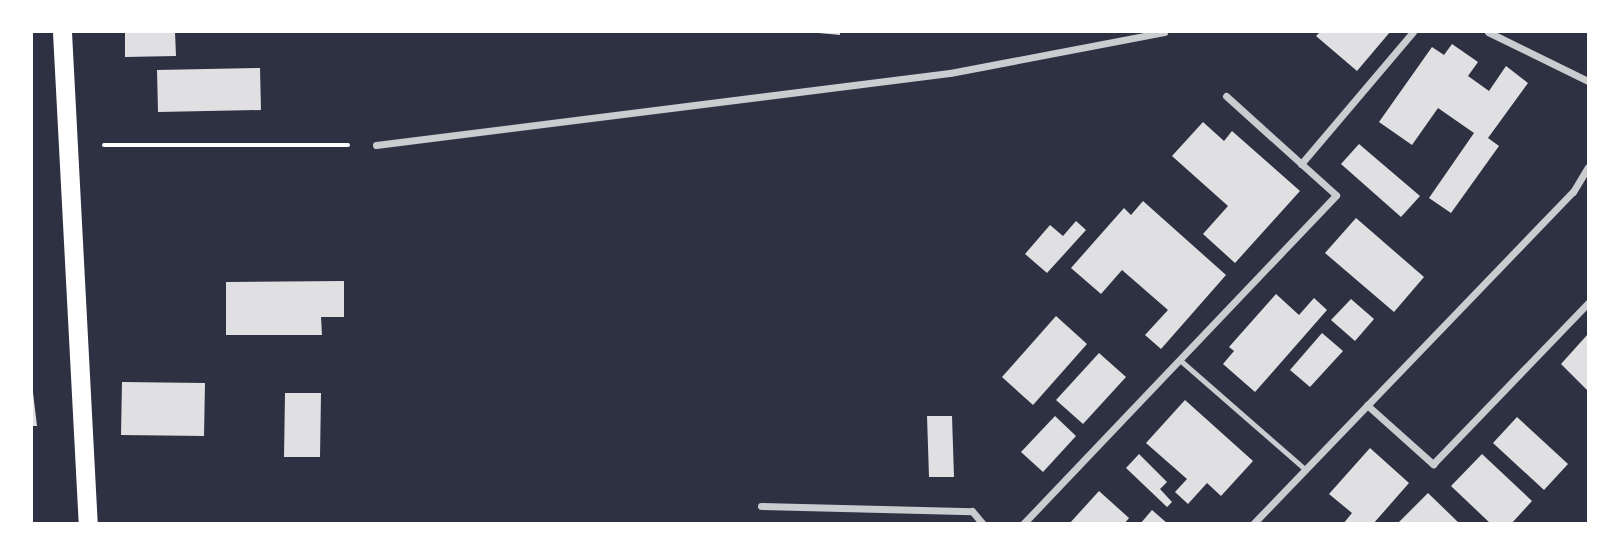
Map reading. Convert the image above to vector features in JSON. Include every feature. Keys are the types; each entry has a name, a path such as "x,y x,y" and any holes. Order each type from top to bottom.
{"highway":[{"path":"61,32 88,523"}],"street":[{"path":"376,145 950,73 1164,32"},
{"path":"1301,164 1413,32"},
{"path":"1488,32 1588,81"},
{"path":"1023,523 1181,361 1336,195 1226,96"},
{"path":"1254,523 1573,192 1588,167"},
{"path":"1367,405 1433,464 1588,303"},
{"path":"761,506 972,511 983,523"}],"lane":[{"path":"1181,361 1306,470"}],"path":[{"path":"68,145 376,145"}],"building":[{"path":"125,32 175,32 176,56 125,57"},
{"path":"808,32 840,32 840,35"},
{"path":"1320,32 1390,32 1357,71 1316,36"},
{"path":"1452,44 1478,62 1468,76 1489,91 1506,66 1528,83 1488,138 1499,146 1451,213 1429,198 1474,133 1438,108 1412,145 1379,122 1432,47 1444,55"},
{"path":"260,68 261,110 158,112 157,70"},
{"path":"1203,122 1224,141 1232,131 1300,191 1235,263 1203,234 1228,206 1172,156"},
{"path":"1359,144 1420,196 1401,217 1341,164"},
{"path":"1143,201 1226,275 1161,349 1145,335 1168,310 1122,270 1101,294 1071,268 1124,208 1131,215"},
{"path":"1356,218 1424,277 1394,312 1325,253"},
{"path":"1076,221 1086,230 1047,273 1025,254 1050,225 1063,236"},
{"path":"344,281 344,317 321,317 322,335 226,335 226,282"},
{"path":"1276,294 1299,315 1314,298 1327,310 1255,392 1223,364 1234,351 1229,347"},
{"path":"1351,299 1374,319 1355,341 1331,320"},
{"path":"1056,316 1087,344 1033,405 1002,377"},
{"path":"1322,333 1343,351 1310,387 1290,370"},
{"path":"1588,334 1588,391 1561,364"},
{"path":"1099,353 1126,377 1083,424 1056,400"},
{"path":"122,382 205,383 204,436 121,435"},
{"path":"32,384 37,426 32,426"},
{"path":"285,393 321,393 320,457 284,457"},
{"path":"1185,400 1253,461 1221,496 1207,483 1188,504 1175,492 1187,479 1146,443"},
{"path":"927,416 952,416 954,477 929,477"},
{"path":"1055,416 1076,436 1043,472 1021,452"},
{"path":"1517,417 1568,464 1544,490 1493,443"},
{"path":"1370,448 1409,483 1373,524 1343,524 1352,513 1329,494"},
{"path":"1139,454 1167,482 1160,489 1172,502 1167,507 1126,468"},
{"path":"1482,454 1532,501 1511,524 1491,524 1451,486"},
{"path":"1099,491 1129,518 1124,524 1069,524"},
{"path":"1428,493 1460,524 1397,524"},
{"path":"1152,510 1168,524 1140,524"}]}
